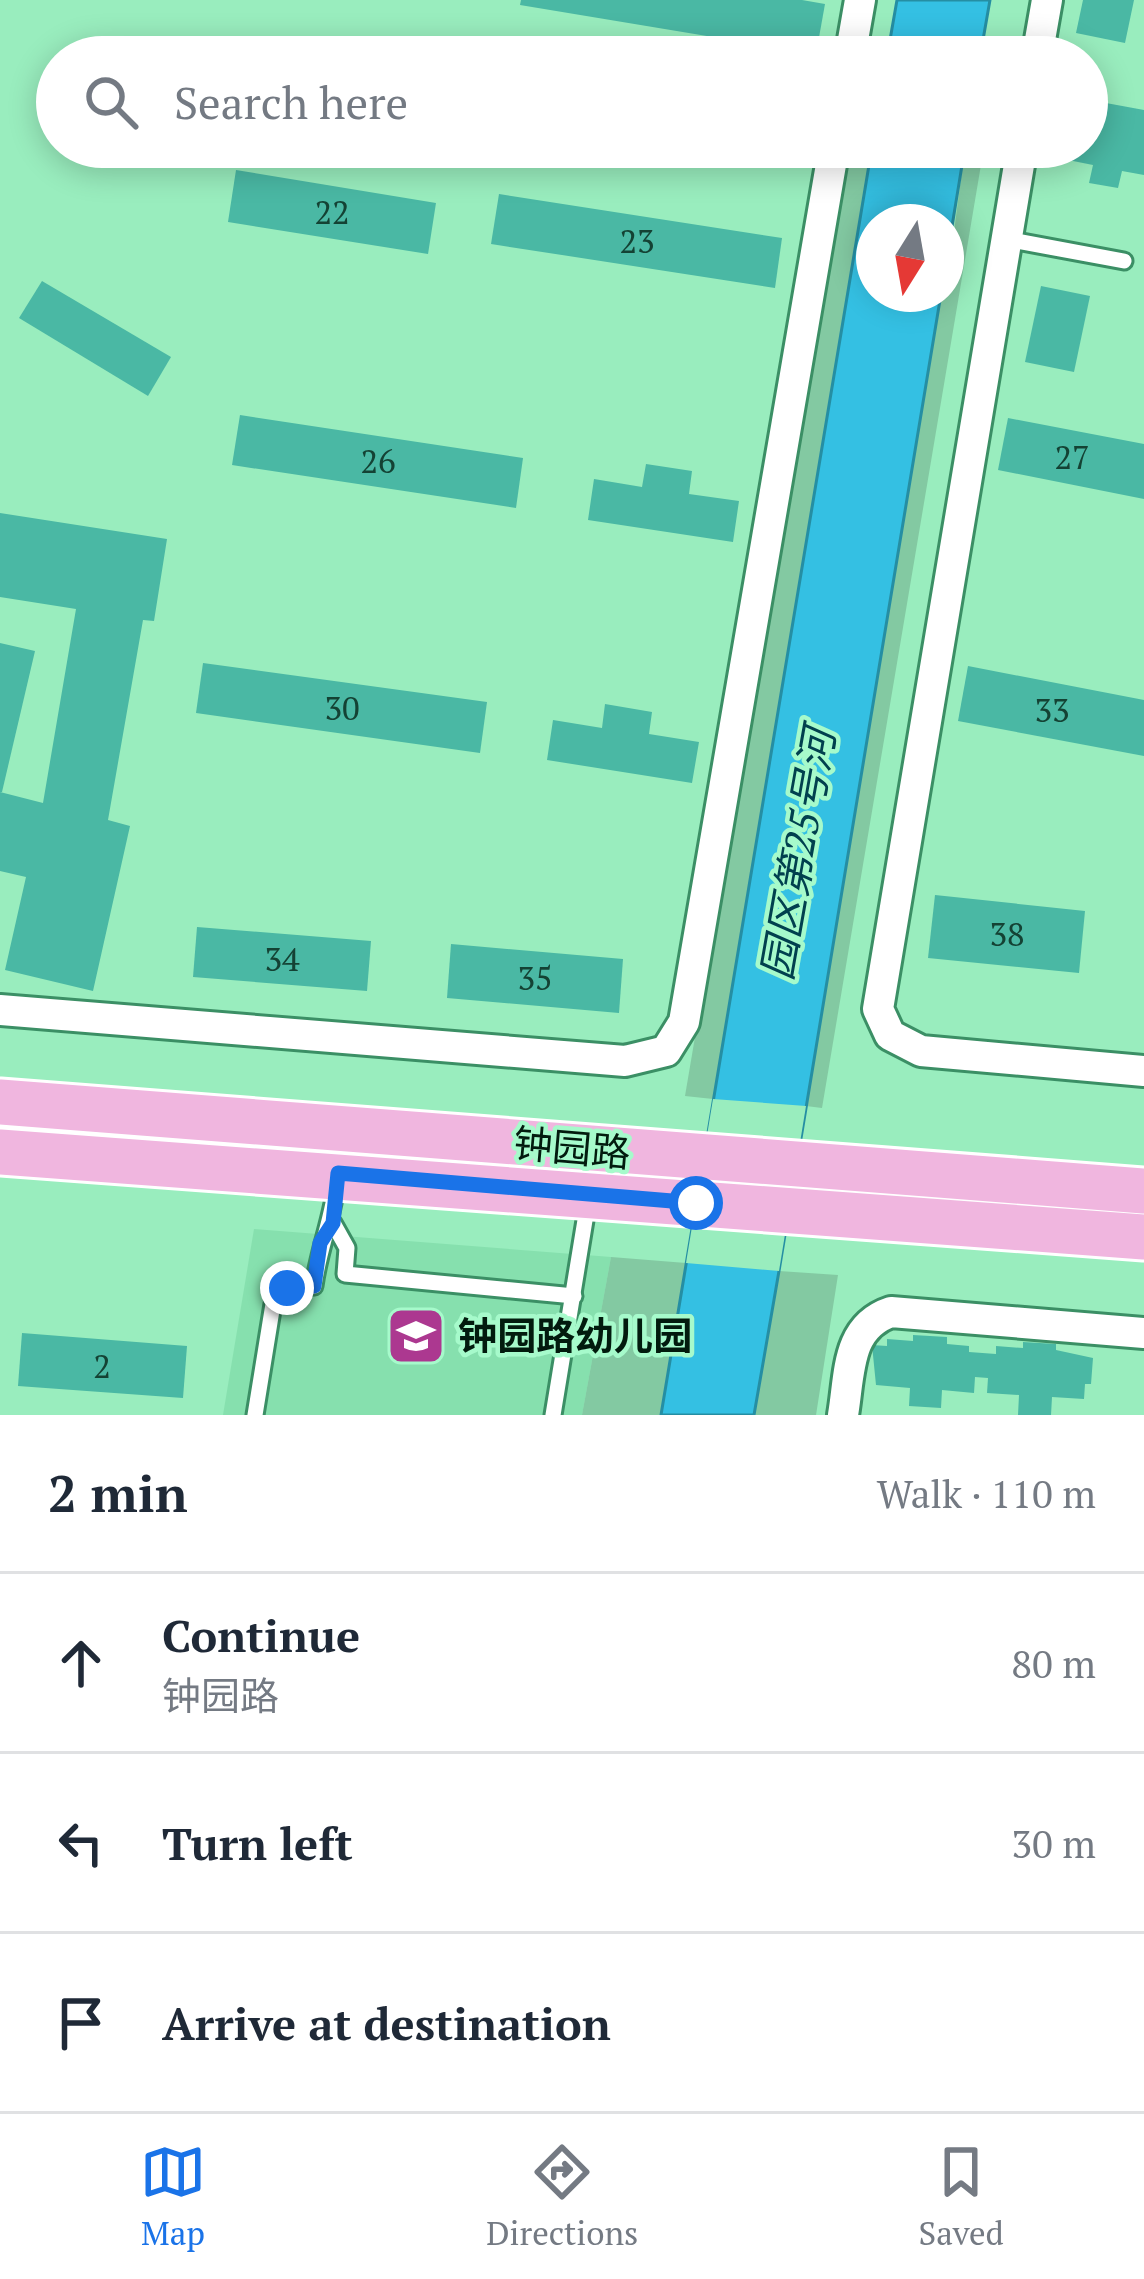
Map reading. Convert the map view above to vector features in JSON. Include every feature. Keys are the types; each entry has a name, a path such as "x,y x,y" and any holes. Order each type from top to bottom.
{"main road":[{"name":"钟园路","path":"0,1102 1144,1191"},
{"name":"钟园路","path":"0,1151 1144,1237"}],"street":[{"path":"854,36 860,0"},
{"path":"1041,36 1047,0"},
{"path":"0,1010 625,1061 666,1051 684,1022 831,168"},
{"path":"1018,168 878,1010 890,1035 921,1051 1144,1071"},
{"path":"843,1415 855,1342 862,1328 891,1312 1144,1334"}],"lane":[{"path":"1006,239 1124,262"},
{"path":"255,1415 273,1304 287,1288 314,1286 320,1243 333,1223 338,1173"},
{"path":"553,1415 589,1193"},
{"path":"333,1223 347,1248 345,1274 574,1296"}],"shaded area":[{"path":"842,168 868,168 862,204 856,204 856,243 713,1099 685,1096"},
{"path":"962,168 980,168 964,266 964,204 958,204"},
{"path":"938,312 956,312 822,1108 806,1106"},
{"name":"钟园路幼儿园","path":"254,1229 611,1257 582,1415 223,1415"},
{"path":"611,1257 686,1263 661,1415 582,1415"},
{"path":"779,1271 838,1275 816,1415 754,1415"}],"water":[{"path":"897,0 990,0 984,36 891,36"},
{"path":"869,168 962,168 956,204 863,204"},
{"name":"园区第25号河","path":"856,243 856,312 938,312 754,1415 661,1415"}],"pier":[{"path":"713,1099 806,1106 779,1271 686,1263"}],"building":[{"path":"521,0 802,0 825,4 819,36 707,36 520,5"},
{"path":"1083,0 1134,0 1125,43 1076,33"},
{"path":"1108,103 1144,110 1144,175 1122,171 1118,188 1089,183 1092,168 1108,168"},
{"path":"236,170 436,203 428,254 228,222"},
{"path":"499,194 782,238 775,288 491,244"},
{"path":"42,281 171,357 148,396 19,318"},
{"path":"1041,286 1090,296 1074,372 1025,362"},
{"path":"240,415 523,458 516,508 232,465"},
{"path":"1008,418 1144,444 1144,499 998,470"},
{"path":"646,464 692,471 689,494 739,501 733,542 588,520 594,479 642,487"},
{"path":"0,513 167,539 154,621 143,620 108,820 130,826 93,991 5,970 26,877 0,871 0,792 43,803 76,609 0,597"},
{"path":"0,643 35,651 2,792 0,792"},
{"path":"203,663 487,702 480,753 196,713"},
{"path":"968,666 1144,700 1144,756 958,721"},
{"path":"605,704 652,712 649,734 699,742 692,783 547,760 553,720 602,728"},
{"path":"935,895 1085,911 1079,973 928,958"},
{"path":"197,927 371,941 367,991 193,977"},
{"path":"451,944 623,959 619,1013 447,998"},
{"path":"22,1333 187,1346 183,1398 18,1386"},
{"path":"913,1335 947,1337 947,1344 969,1346 969,1352 996,1354 996,1346 1056,1344 1056,1350 1093,1358 1091,1384 1085,1384 1084,1399 1052,1397 1051,1415 1018,1415 1019,1395 987,1393 988,1378 975,1377 974,1393 942,1390 941,1408 909,1406 910,1388 876,1385 872,1345 887,1346 887,1339 913,1341"}],"place":[{"name":"钟园路幼儿园","path":"416,1336"}],"route":[{"path":"287,1288 314,1286 320,1243 333,1223 338,1173 696,1203"}]}
